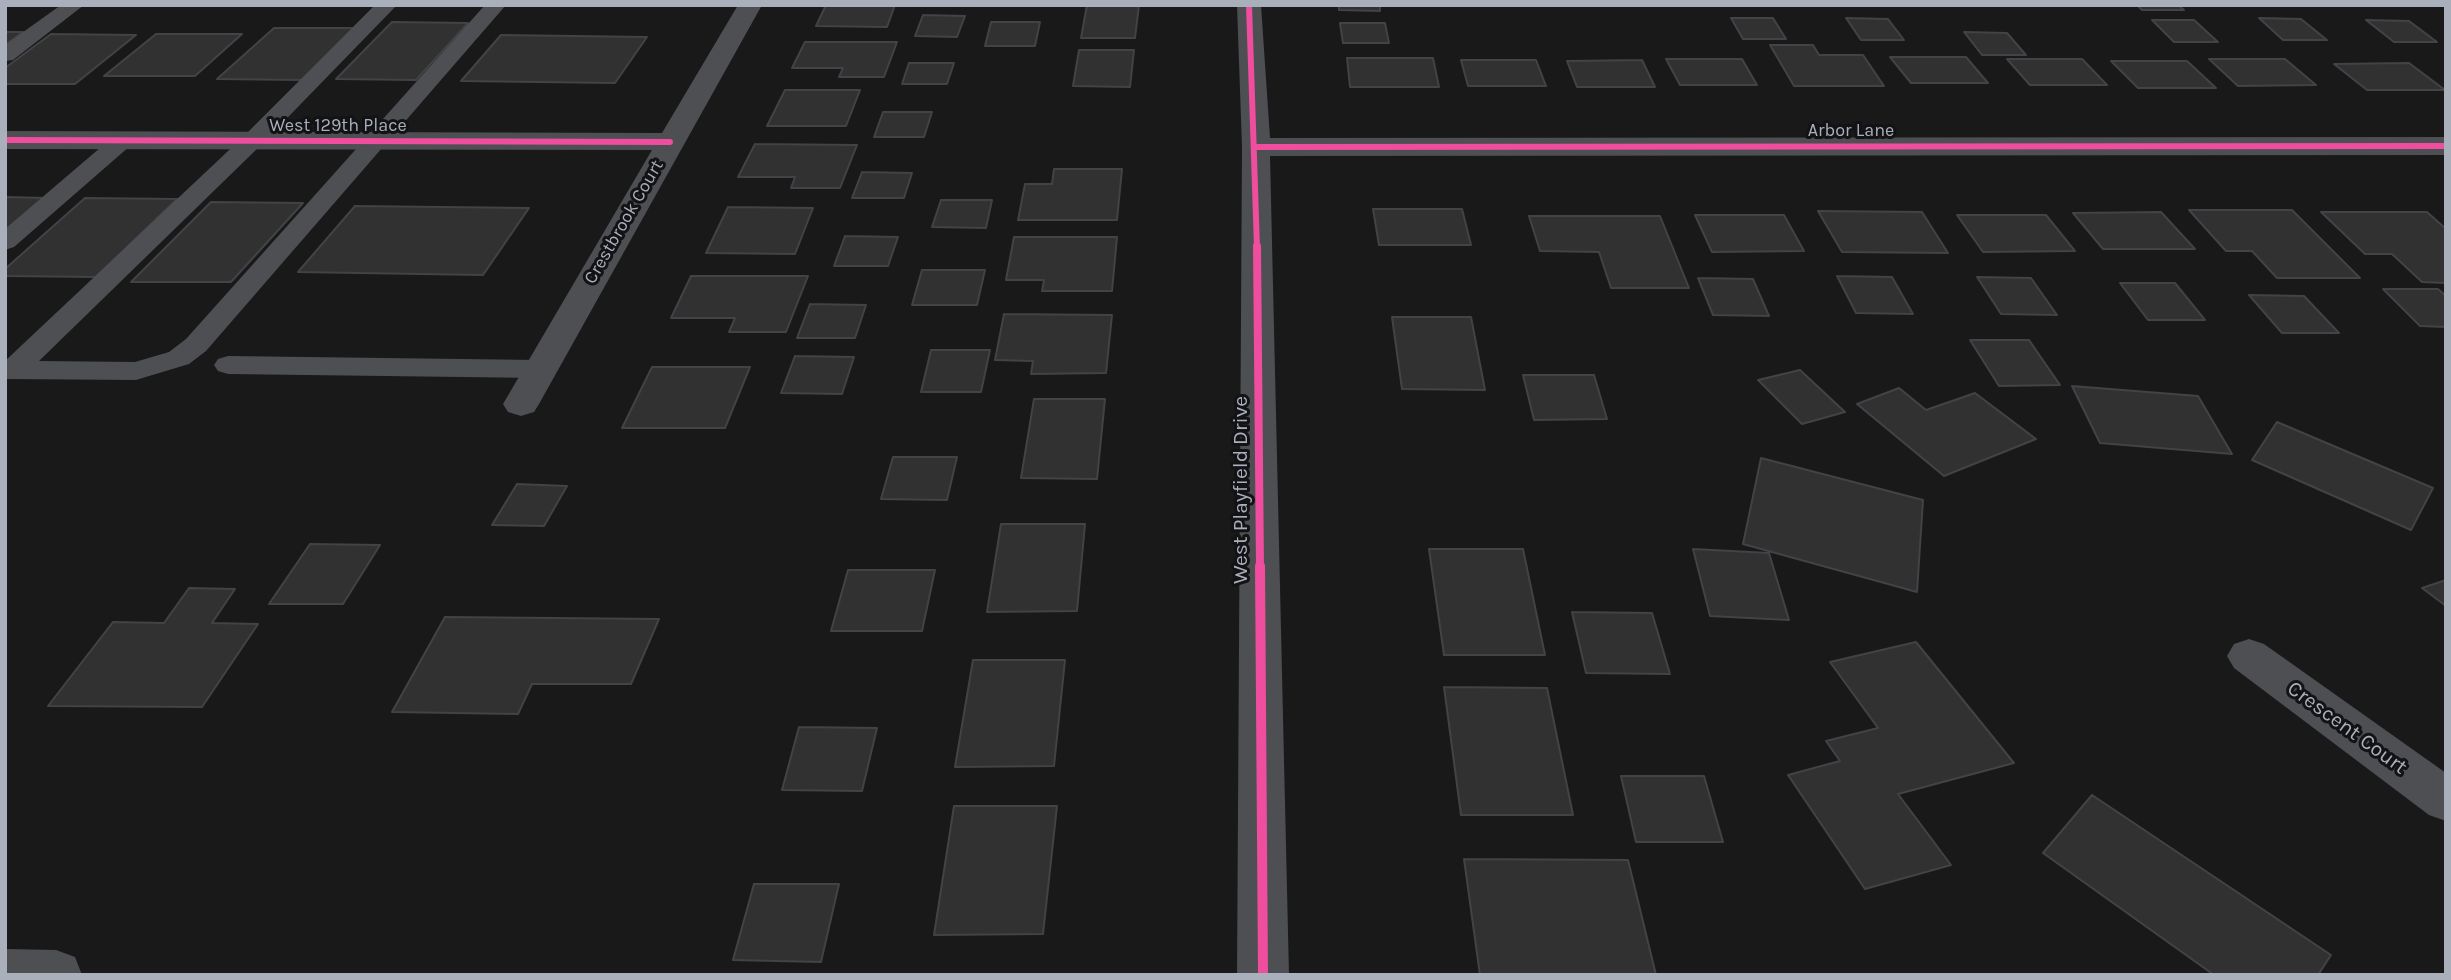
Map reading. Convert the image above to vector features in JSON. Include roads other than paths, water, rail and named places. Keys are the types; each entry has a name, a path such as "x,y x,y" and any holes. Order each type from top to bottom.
{"street":[{"name":"Crestbrook Court","path":"521,404 750,5"},
{"name":"West Playfield Drive","path":"1249,5 1256,147 1263,975"},
{"name":"West 129th Place","path":"5,140 670,142"},
{"name":"Arbor Lane","path":"1256,147 2446,146"},
{"name":"Crescent Court","path":"2249,656 2446,800"},
{"path":"5,974 56,975"}],"lane":[{"path":"5,55 74,5"},
{"path":"9,370 252,141 387,5"},
{"path":"9,370 136,371 158,367 179,358 196,345 496,5"},
{"path":"5,242 122,141"},
{"path":"228,365 540,369"}]}
